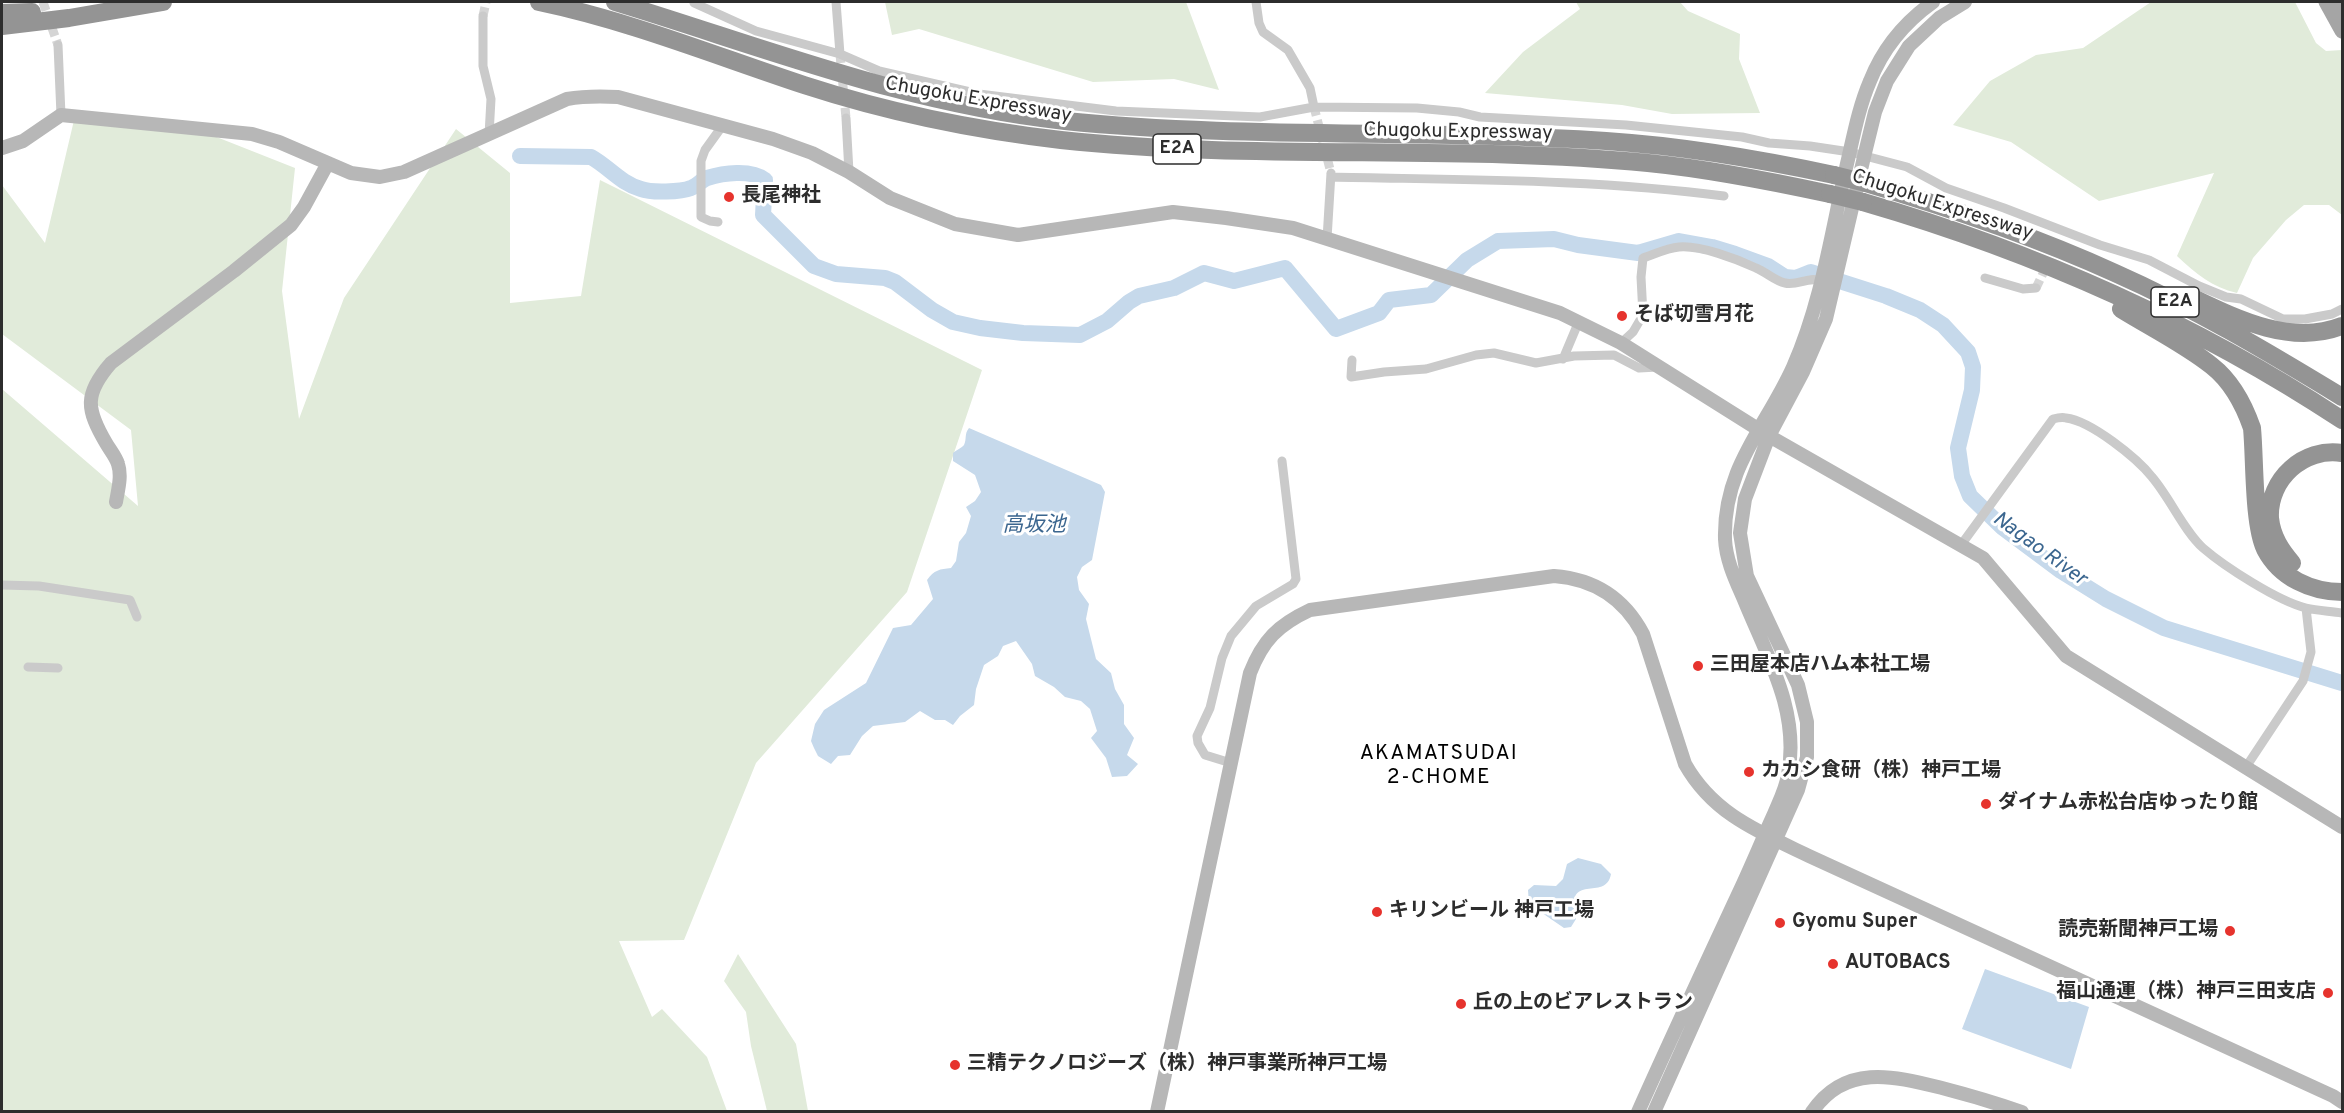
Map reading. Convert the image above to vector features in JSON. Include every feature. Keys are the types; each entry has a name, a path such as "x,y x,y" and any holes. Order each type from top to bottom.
{"highway":[{"path":"2,13 144,2"},
{"path":"2,26 69,18 163,2"},
{"name":"Chugoku Expressway","path":"540,2 666,37 842,97 926,118 1015,134 1160,148 1476,154 1648,163 1724,173 1830,194 1966,234 2061,271 2220,348 2343,420"},
{"name":"Chugoku Expressway","path":"615,2 889,89 1016,115 1111,125 1219,131 1473,135 1608,141 1758,159 1833,175 1866,183 1998,225 2068,252 2171,300 2230,331 2343,397"},
{"path":"640,2 712,32"},
{"path":"1998,225 2087,252 2217,310 2263,327 2283,332 2310,334 2343,326"},
{"path":"2061,271 2213,367 2234,390 2247,413 2252,428 2259,526 2265,549 2277,565 2295,581 2316,590 2343,592"},
{"path":"2343,453 2316,454 2292,467 2275,489 2270,518 2279,548 2295,567 2320,579 2343,581"}],"main road":[{"path":"2326,2 2343,31"},
{"path":"2339,2 2343,8"}],"street":[{"path":"836,2 840,54"},
{"path":"1256,2 1259,23 1263,32 1288,50 1310,88 1314,107"},
{"path":"1828,284 1828,251 1861,107 1876,68 1894,37 1914,15 1933,2"},
{"path":"1638,1112 1770,838 1801,779 1807,757 1807,722 1798,685 1748,576 1742,553 1740,533 1745,499 1763,432 1841,258 1875,112 1887,81 1908,46 1939,18 1965,2"},
{"path":"693,3 756,31 840,54 879,71 979,94 1116,111 1260,117 1314,107 1418,108 1459,112 1480,117 1626,125 1850,152 1907,167 1946,188 2014,211 2100,245 2149,260 2199,286 2226,297 2241,299 2283,319 2305,319 2343,309"},
{"path":"483,16 483,66 491,99 489,135"},
{"path":"58,45 62,115"},
{"path":"2,148 23,141 62,115 252,134 279,142 351,173 380,177 404,172 567,99 584,96 618,98 773,139 812,153 849,172 890,198 955,224 1018,236 1173,212 1293,228 1522,299 1579,321 1621,343 1763,432 1983,558 2066,656 2343,827"},
{"path":"846,118 849,172"},
{"path":"718,222 710,222 701,217 701,168 705,150 723,125"},
{"path":"116,501 120,475 118,463 94,423 90,401 98,379 111,363 234,271 291,225 304,207 328,163"},
{"path":"1327,239 1331,175 1670,189 1724,196"},
{"path":"1621,343 1633,332 1644,315 1641,277 1643,258 1671,248 1682,247 1710,252 1757,268 1782,283 1792,284 1815,278 1828,284"},
{"path":"1985,278 2023,289 2036,288"},
{"path":"1563,359 1579,321"},
{"path":"1352,360 1351,377 1426,369 1476,355 1494,353 1536,363 1598,354 1614,356 1639,368 1658,367"},
{"path":"1961,545 2053,419 2072,419 2121,447 2152,476 2202,546 2262,588 2306,608 2343,613"},
{"path":"1231,763 1205,755 1197,736 1210,708 1222,658 1231,636 1256,606 1293,584 1296,579 1282,460"},
{"path":"1157,1112 1250,673 1266,640 1294,617 1310,610 1339,604 1545,577 1568,577 1582,580 1611,594 1634,618 1643,634 1685,764 1710,798 1726,812 1770,838 2343,1102"},
{"path":"2,585 39,586 130,600 137,617"},
{"path":"2246,767 2303,681 2311,652 2306,608"},
{"path":"28,667 58,668"},
{"path":"1654,1112 1770,838"},
{"path":"1812,1112 1820,1099 1851,1080 1889,1076 1977,1097 2022,1112"}],"green space":[{"path":"885,2 1186,2 1219,90 1174,79 1093,82 919,29 892,35"},
{"path":"1576,2 1680,2 1688,11 1740,34 1739,59 1760,113 1672,114 1622,105 1485,93 1523,52 1580,9"},
{"path":"2151,2 2295,2 2316,43 2326,51 2342,50 2342,215 2329,205 2304,205 2286,220 2253,258 2237,293 2205,279 2177,256 2214,173 2099,201 2011,142 1953,125 1990,81 2036,55 2083,48"},
{"path":"75,116 214,136 295,168 282,291 299,419 344,298 456,129 510,173 510,303 581,296 600,180 982,370 907,592 756,763 684,940 619,941 652,1017 662,1009 707,1057 727,1111 2,1111 2,389 138,506 131,430 2,334 2,185 45,243"},
{"path":"738,954 796,1044 808,1111 767,1111 751,1046 746,1012 724,981"}],"water":[{"name":"高坂池","path":"969,428 1101,485 1105,492 1092,560 1082,567 1077,577 1079,590 1089,604 1086,619 1096,659 1111,673 1115,689 1124,705 1124,724 1134,738 1127,755 1138,764 1127,776 1112,777 1106,758 1091,738 1097,731 1090,709 1081,701 1065,697 1054,687 1035,676 1032,664 1016,641 1003,646 998,656 984,665 976,689 974,705 953,725 945,720 935,720 920,711 905,722 873,726 862,736 850,755 838,756 831,764 818,756 814,748 811,741 815,724 824,710 866,683 893,628 911,625 933,599 927,580 938,571 951,568 956,561 959,542 966,533 971,516 966,507 975,501 981,492 975,475 953,461 953,453 964,445"},
{"path":"1578,858 1601,864 1611,874 1608,882 1602,886 1580,891 1576,895 1574,904 1576,919 1571,927 1564,928 1529,904 1528,890 1534,885 1556,886 1563,879 1567,864"},
{"path":"1985,969 2089,1007 2071,1069 1962,1029"}],"waterway":[{"name":"Nagao River","path":"520,156 591,157 627,183 652,191 666,192 686,189 707,178 721,175 752,174 765,180 763,215 814,266 836,274 885,278 895,282 932,310 953,322 1023,333 1080,335 1107,321 1139,296 1174,288 1204,273 1234,281 1285,268 1336,329 1379,313 1389,300 1431,295 1467,260 1498,241 1554,239 1578,245 1638,253 1679,241 1735,254 1768,266 1785,277 1796,278 1811,272 1886,296 1920,310 1943,325 1968,352 1973,367 1972,390 1958,448 1962,476 1970,496 2002,527 2061,571 2106,599 2164,628 2342,683"}],"tunnel":[{"path":"43,2 58,45"},
{"path":"483,16 486,2"},
{"path":"840,54 846,118"},
{"path":"1314,107 1331,173"},
{"path":"2036,288 2048,263"}],"place":[{"name":"長尾神社","path":"729,197"},
{"name":"そば切雪月花","path":"1622,316"},
{"name":"三田屋本店ハム本社工場","path":"1698,666"},
{"name":"カカシ食研（株）神戸工場","path":"1749,772"},
{"name":"ダイナム赤松台店ゆったり館","path":"1986,804"},
{"name":"キリンビール 神戸工場","path":"1377,912"},
{"name":"Gyomu Super","path":"1780,923"},
{"name":"読売新聞神戸工場","path":"2230,931"},
{"name":"AUTOBACS","path":"1833,964"},
{"name":"福山通運（株）神戸三田支店","path":"2328,993"},
{"name":"丘の上のビアレストラン","path":"1461,1004"},
{"name":"三精テクノロジーズ（株）神戸事業所神戸工場","path":"955,1065"}],"district":[{"name":"AKAMATSUDAI 2-CHOME","path":"1439,767"}]}
